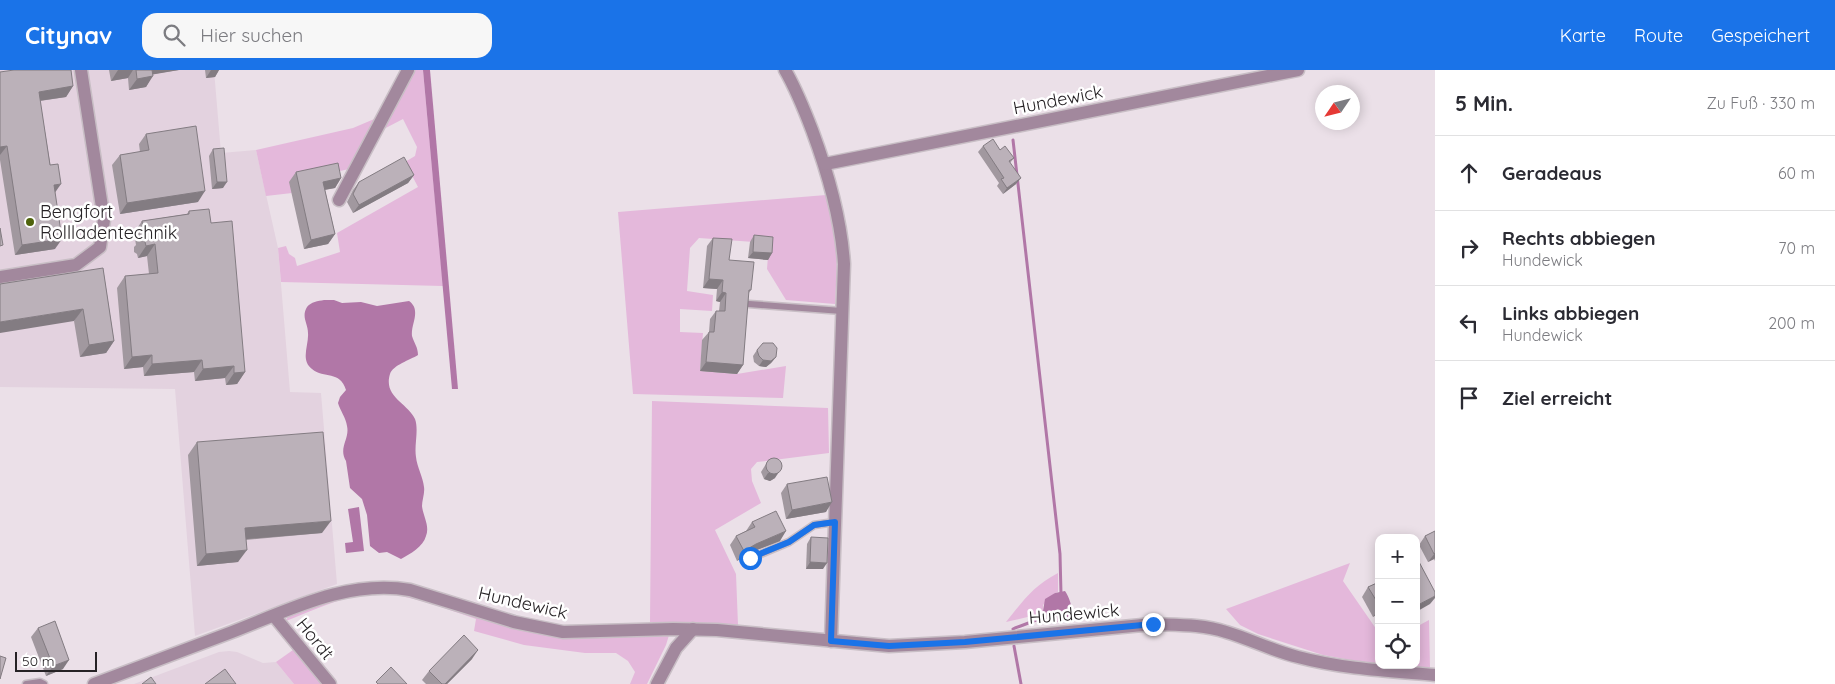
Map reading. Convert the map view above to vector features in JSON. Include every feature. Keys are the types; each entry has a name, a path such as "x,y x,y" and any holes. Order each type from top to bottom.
{"street":[{"path":"0,277 76,265 100,247 104,220 81,70"},
{"path":"339,200 408,70"},
{"path":"785,70 797,93 825,164 842,240 844,264 831,641"},
{"name":"Hundewick","path":"825,164 1298,70"},
{"name":"Hundewick","path":"94,684 320,599 371,587 410,590 529,626 563,632 717,630 889,646 965,642 1153,624 1199,626 1224,631 1297,657 1362,669 1435,675"},
{"name":"Hordt","path":"274,616 330,684"},
{"path":"657,684 676,648 693,630"}],"lane":[{"path":"749,304 842,311"},
{"path":"750,558 789,542 814,525 835,522"},
{"path":"26,684 40,682 44,684"}],"shaded area":[{"path":"0,70 214,70 221,153 256,150 278,248 290,392 321,393 337,584 195,636 175,389 0,387"},
{"path":"411,70 423,70 443,286 281,282 278,248 286,246 289,254 295,258 297,266 340,252 337,233 418,187 405,162 415,156 417,147 403,119 378,132"},
{"path":"423,70 430,70 458,389 452,389"},
{"path":"379,117 349,169 290,182 292,193 266,196 256,150 353,128"},
{"path":"826,195 836,235 835,304 786,300 767,269 769,243 699,238 690,248 687,291 713,295 712,311 680,309 680,332 703,333 700,371 737,374 786,366 783,398 633,394 618,212"},
{"path":"324,300 334,300 342,303 361,302 377,306 409,301 414,308 412,336 418,355 395,368 390,374 389,382 393,394 412,413 415,419 417,433 416,457 424,487 422,506 427,532 419,547 401,559 387,552 379,553 370,546 367,515 362,499 350,488 343,452 347,426 338,403 346,390 336,377 317,372 306,361 308,329 305,311 310,304"},
{"path":"652,401 828,408 829,453 757,462 751,469 752,481 761,503 715,530 736,574 738,625 650,622"},
{"path":"359,507 364,551 346,553 345,543 353,542 348,509"},
{"path":"1350,563 1343,581 1375,627 1375,664 1323,655 1258,634 1240,625 1226,609"},
{"path":"1058,573 1058,592 1043,605 1043,611 1036,615 1006,622 1035,589"},
{"path":"391,590 538,631 670,632 666,645 647,684 630,684 635,672 628,661 616,653 585,653 524,645 474,631 476,619 405,597 377,594 353,597 286,621 288,616 335,596"},
{"path":"1065,591 1070,601 1070,614 1063,621 1050,622 1045,620 1043,611 1045,599 1055,593"},
{"path":"1429,620 1430,668 1420,669 1420,625"},
{"path":"293,650 321,684 294,684 276,662"},
{"path":"219,652 237,652 263,663 276,662 294,684 134,684"}],"building":[{"path":"14,70 71,70 73,86 39,92 50,165 58,164 61,184 54,185 62,239 22,245 7,146 0,147 0,72"},
{"path":"136,70 152,70 153,76 137,79"},
{"path":"196,126 205,191 127,203 120,155 149,150 146,134"},
{"path":"993,139 1000,150 1005,146 1014,158 1009,161 1021,178 1007,188 1001,179 1004,178 983,146"},
{"path":"224,148 227,182 217,182 213,149"},
{"path":"404,157 414,175 359,205 353,194 359,182"},
{"path":"338,163 341,178 323,182 335,234 311,240 296,172"},
{"path":"209,209 211,223 232,221 245,372 234,373 234,366 203,369 202,360 152,364 152,355 132,357 125,276 158,273 155,244 146,246 142,236 144,233 142,221 189,214 189,211"},
{"path":"0,228 3,245 0,246"},
{"path":"754,235 773,237 772,253 753,252"},
{"path":"713,238 732,239 729,260 754,262 751,290 749,290 743,365 706,362 709,332 714,332 716,311 725,311 726,293 722,292 723,280 709,279"},
{"path":"103,268 114,341 89,345 83,309 0,322 0,284"},
{"path":"763,343 773,343 777,348 776,357 771,361 763,360 759,356 757,350"},
{"path":"323,432 331,521 245,528 247,550 206,554 197,442"},
{"path":"774,458 780,460 782,466 780,472 774,474 768,472 766,466 768,460"},
{"path":"827,477 832,502 792,510 787,484"},
{"path":"776,511 786,531 744,551 736,536 755,527 752,522"},
{"path":"1435,531 1435,553 1434,554 1425,536"},
{"path":"811,537 828,538 827,563 810,562"},
{"path":"1420,564 1435,592 1435,596 1420,604"},
{"path":"1375,584 1375,598 1368,587"},
{"path":"55,621 69,660 53,666 38,628"},
{"path":"464,635 478,650 445,684 442,684 429,671"},
{"path":"0,656 6,658 0,679"},
{"path":"391,667 407,684 378,684 376,682"},
{"path":"225,669 236,684 205,684"},
{"path":"151,677 156,684 142,684"}],"waterway":[{"path":"1013,140 1060,554 1061,594"},
{"path":"1013,629 1046,615"},
{"path":"1014,646 1021,684"}],"place":[{"name":"Bengfort Rollladentechnik","path":"30,222"}],"route":[{"path":"750,558 789,542 814,525 835,522 831,641 889,646 965,642 1153,624"}]}
